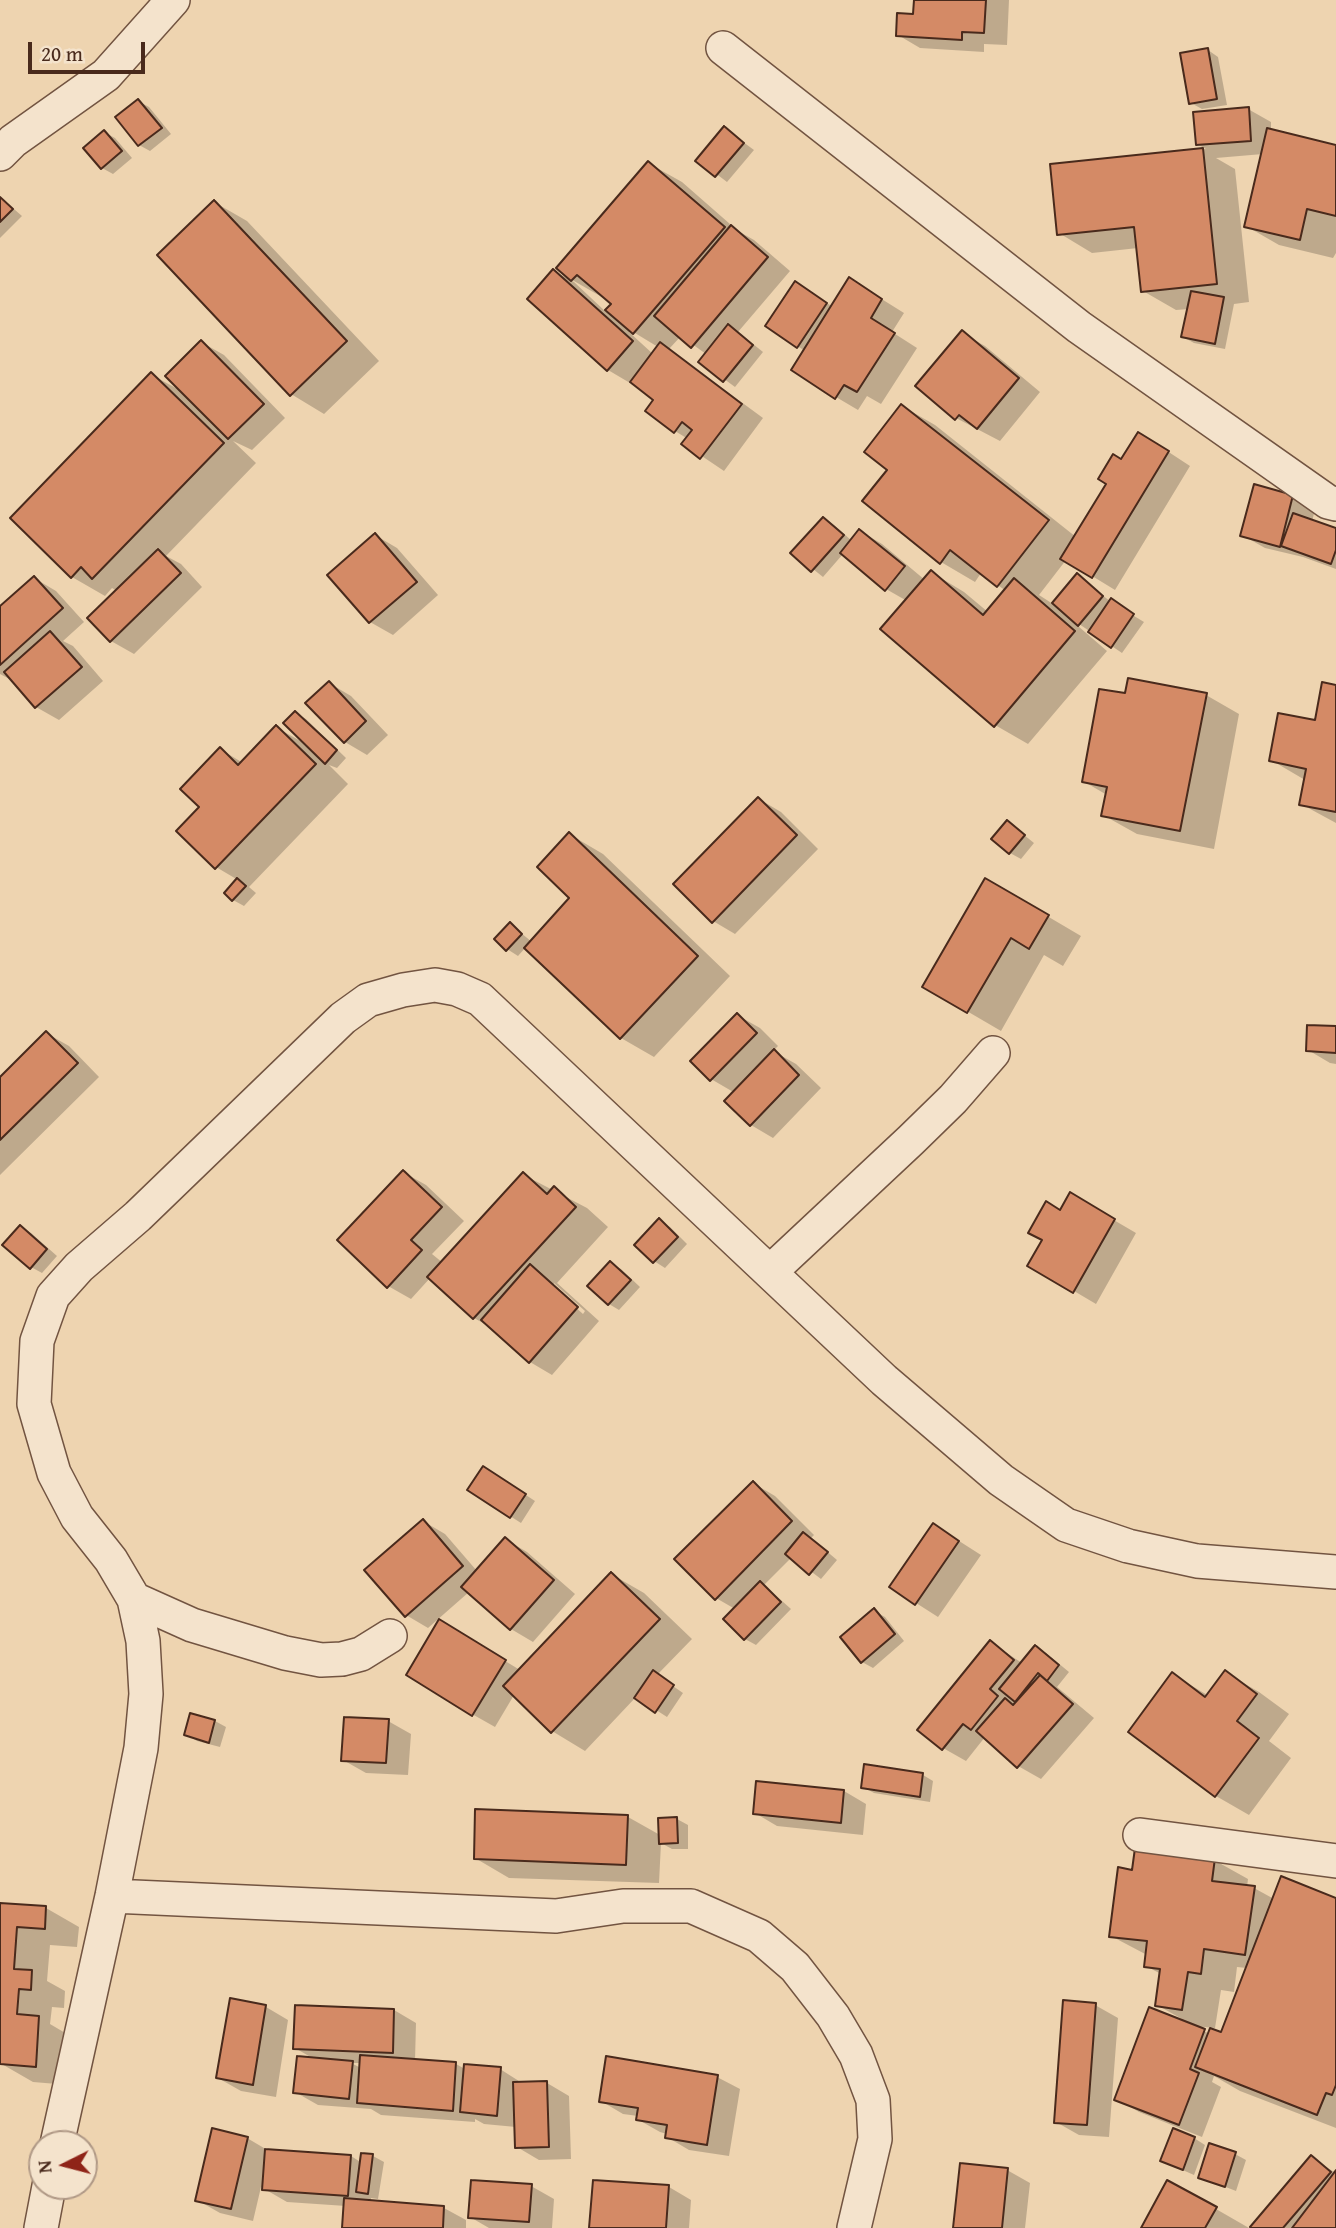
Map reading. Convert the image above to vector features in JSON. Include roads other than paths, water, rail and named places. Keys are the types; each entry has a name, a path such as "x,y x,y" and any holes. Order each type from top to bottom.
{"street":[{"path":"0,153 106,75 173,0"},
{"path":"723,48 1079,327 1328,502 1336,504"},
{"path":"60,2130 112,1896 141,1748 146,1694 143,1641 134,1599 111,1560 77,1517 54,1473 34,1404 37,1341 53,1297 79,1267 138,1216 342,1018 368,1000 403,990 435,985 457,989 480,999 894,1388 1001,1480 1066,1525 1128,1546 1197,1561 1336,1572"},
{"path":"770,1272 928,1124 993,1053"},
{"path":"134,1599 202,1629 285,1653 321,1660 342,1659 361,1654 390,1636"},
{"path":"1140,1835 1336,1861"},
{"path":"112,1896 556,1916 623,1906 691,1906 759,1936 795,1967 833,2016 856,2055 873,2100 875,2139 854,2228"},
{"path":"41,2228 46,2200"}]}
